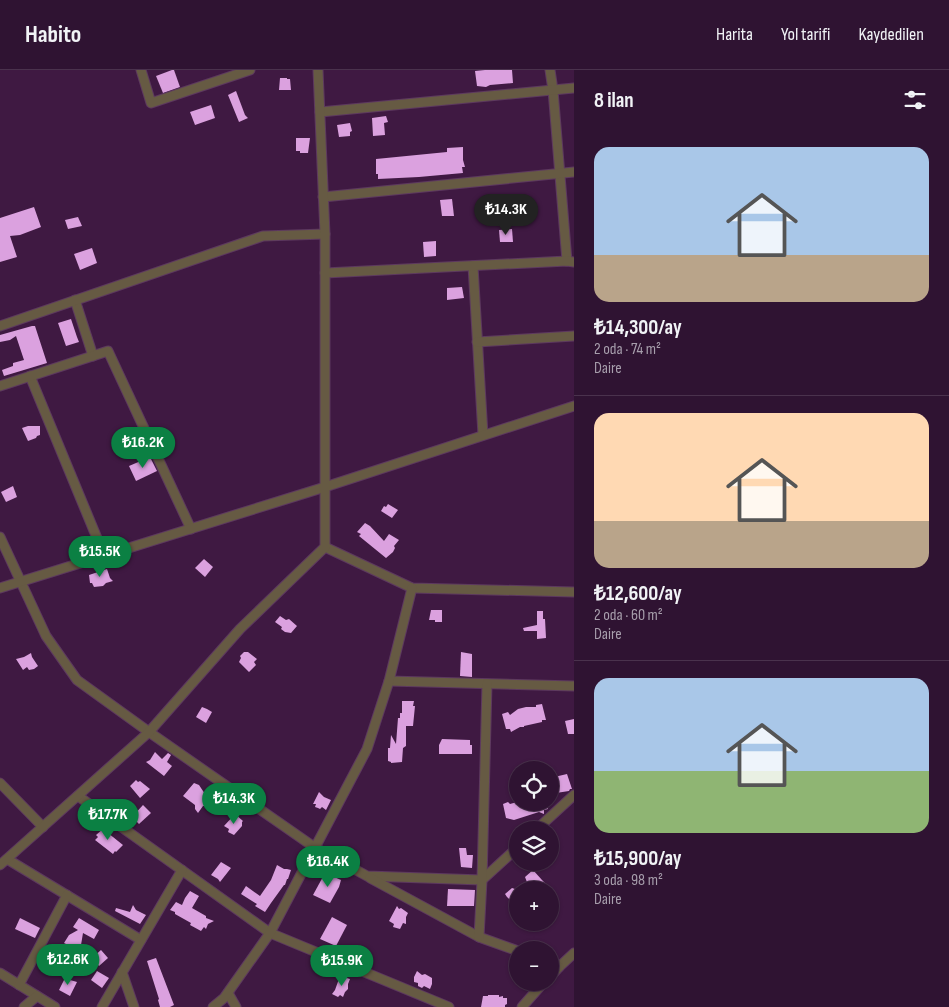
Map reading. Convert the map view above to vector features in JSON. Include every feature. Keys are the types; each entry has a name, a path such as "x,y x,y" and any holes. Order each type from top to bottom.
{"street":[{"path":"141,70 150,103 250,70"},
{"path":"141,940 67,895 4,862 149,732 240,628 325,547 325,234 318,70"},
{"path":"325,273 571,261 559,173 550,70"},
{"path":"320,112 574,88"},
{"path":"323,197 574,172"},
{"path":"0,325 263,236 325,234"},
{"path":"473,266 483,435"},
{"path":"75,300 93,356"},
{"path":"477,342 574,336"},
{"path":"0,386 108,351 191,529"},
{"path":"30,376 104,555"},
{"path":"0,588 325,487 574,406"},
{"path":"0,537 46,636 77,680 314,847 479,936 509,948"},
{"path":"325,547 412,588 574,592"},
{"path":"214,1007 228,993 270,933 367,749 388,681 412,588"},
{"path":"388,681 574,686"},
{"path":"479,936 487,684"},
{"path":"0,783 43,827"},
{"path":"546,821 574,795"},
{"path":"78,796 270,933 450,1007"},
{"path":"366,876 482,880 509,855"},
{"path":"102,1007 182,870"},
{"path":"19,985 67,895"},
{"path":"559,967 574,953"},
{"path":"122,972 134,1007"},
{"path":"0,973 55,1007"},
{"path":"522,1007 536,991"},
{"path":"228,993 236,1007"},
{"path":"24,1007 37,996"}],"building":[{"path":"174,70 180,87 163,93 156,76"},
{"path":"512,70 513,83 486,87 477,86 475,71"},
{"path":"280,78 290,79 291,90 279,90"},
{"path":"236,91 245,115 248,118 239,122 228,95"},
{"path":"211,105 215,118 195,125 190,112"},
{"path":"386,116 388,122 384,123 385,135 373,136 372,118"},
{"path":"350,123 352,131 350,136 339,137 337,125"},
{"path":"296,138 310,138 308,153 296,151"},
{"path":"463,147 465,167 462,167 463,173 378,179 378,174 376,174 376,159 447,152 447,148"},
{"path":"452,199 454,216 442,216 440,200"},
{"path":"34,207 41,227 20,235 10,236 17,257 0,262 0,218"},
{"path":"78,217 82,226 68,229 65,220"},
{"path":"512,229 513,242 500,242 499,230"},
{"path":"436,241 436,256 424,257 423,242"},
{"path":"92,248 97,263 80,270 74,254"},
{"path":"462,287 464,298 447,300 447,288"},
{"path":"71,319 79,342 66,346 58,323"},
{"path":"35,326 47,363 4,376 2,370 13,366 13,363 24,360 16,336 10,340 0,342 0,335"},
{"path":"40,426 40,435 28,441 22,428"},
{"path":"150,457 157,471 136,481 129,466"},
{"path":"13,486 17,497 6,502 1,492"},
{"path":"388,504 398,510 392,518 381,511"},
{"path":"365,523 384,541 389,534 399,540 394,546 393,552 386,558 359,536 361,534 357,532"},
{"path":"204,559 213,567 205,577 195,568"},
{"path":"107,569 113,581 103,586 94,587 90,583 89,575"},
{"path":"431,610 442,610 442,622 429,620"},
{"path":"537,611 543,611 546,638 537,639 537,631 524,631 523,628 537,625"},
{"path":"280,616 286,620 289,619 297,626 291,633 285,632 275,622"},
{"path":"244,652 248,652 257,659 254,662 256,665 249,672 239,662 240,656"},
{"path":"461,652 472,654 472,677 460,676"},
{"path":"31,653 38,666 29,670 27,667 23,670 16,659"},
{"path":"402,701 414,701 413,726 406,726 406,746 403,748 402,762 391,763 388,761 388,748 390,748 391,735 396,744 398,718 400,718 400,713 402,713"},
{"path":"542,704 546,720 520,727 511,732 510,729 506,729 502,714 508,712 510,715 518,709 536,707 536,705"},
{"path":"202,707 212,712 206,723 196,717"},
{"path":"574,719 574,734 568,734 565,721"},
{"path":"442,739 470,740 472,754 439,754 439,745"},
{"path":"155,752 162,759 168,753 171,755 167,762 172,766 164,776 146,762 150,760"},
{"path":"567,774 572,789 559,793 559,776"},
{"path":"136,780 150,789 140,798 130,786"},
{"path":"194,783 199,785 205,794 207,791 213,796 198,813 195,805 183,796"},
{"path":"319,792 331,800 326,810 322,807 320,809 315,807 316,804 313,804"},
{"path":"509,803 509,811 544,811 544,814 539,812 514,820 506,818 503,804"},
{"path":"143,805 151,813 139,824 132,817"},
{"path":"235,814 243,821 242,826 234,835 228,832 229,829 224,826"},
{"path":"104,828 123,845 113,854 95,840 98,837 96,835"},
{"path":"459,848 466,848 467,855 473,855 472,868 461,867"},
{"path":"221,862 231,868 220,882 211,875"},
{"path":"277,865 291,870 285,885 265,912 255,906 257,904 241,894 246,886 260,896 271,880"},
{"path":"534,871 543,881 527,881 525,877"},
{"path":"325,873 341,880 330,903 313,895"},
{"path":"448,889 475,890 474,906 447,906"},
{"path":"190,891 199,896 192,908 214,921 201,931 170,910 176,902 182,905"},
{"path":"509,891 509,899 507,897 505,894"},
{"path":"133,905 136,910 146,915 140,924 115,911 116,908 130,912"},
{"path":"397,906 408,913 406,924 403,923 400,929 393,927 394,924 389,921"},
{"path":"332,917 347,925 336,946 320,939"},
{"path":"20,918 40,928 35,938 15,929"},
{"path":"79,918 99,930 94,939 83,933 81,945 68,969 57,964 58,961 54,959 66,944 64,943 69,935 78,930 73,927"},
{"path":"101,950 108,958 99,966 92,958"},
{"path":"156,958 174,1005 170,1007 160,1007 158,1000 147,961"},
{"path":"97,971 109,978 102,988 91,980"},
{"path":"417,971 422,975 425,974 432,978 430,989 424,986 422,988 418,986 418,983 414,982"},
{"path":"66,976 70,980 77,982 70,996 59,990"},
{"path":"340,976 350,979 348,989 343,997 332,994"},
{"path":"483,996 503,996 503,998 507,998 507,1004 505,1007 481,1007"}]}
